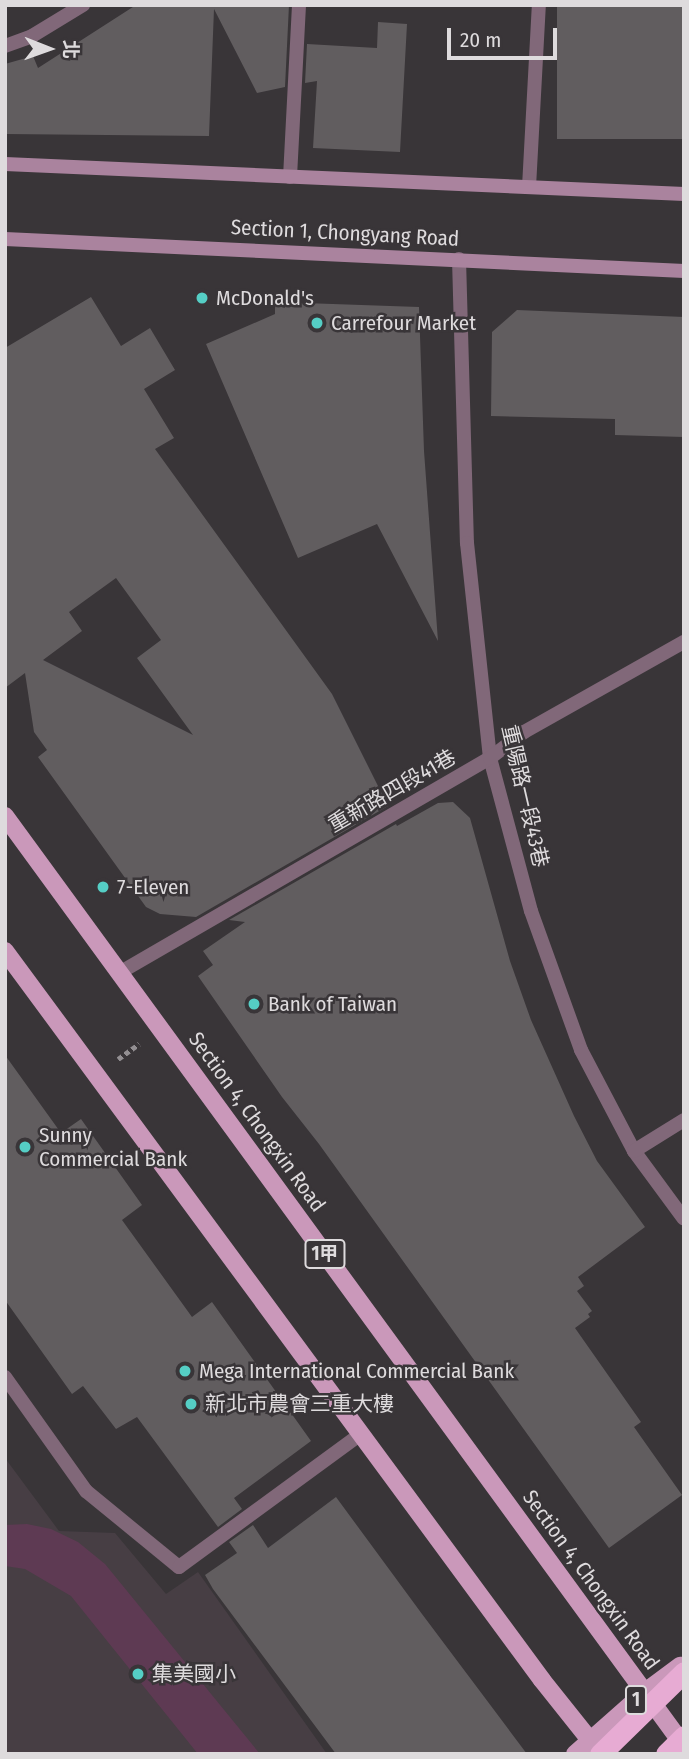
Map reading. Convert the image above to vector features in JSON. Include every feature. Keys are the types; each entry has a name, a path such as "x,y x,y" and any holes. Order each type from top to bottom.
{"highway":[{"name":"1","path":"597,1749 684,1672"},
{"path":"666,1754 684,1736"}],"main road":[{"path":"5,163 684,194"},
{"name":"Section 1, Chongyang Road","path":"5,239 684,271"},
{"name":"Section 4, Chongxin Road","path":"5,816 645,1692"},
{"path":"5,951 542,1680 597,1749"},
{"name":"1","path":"575,1754 597,1749 645,1692 684,1663"},
{"name":"1甲","path":"645,1692 684,1745"}],"street":[{"path":"5,46 32,36 83,5"},
{"path":"290,177 299,5"},
{"path":"529,187 539,5"},
{"name":"重陽路一段43巷","path":"459,259 467,542 491,758 531,911 581,1050 634,1151 684,1219"},
{"name":"重新路四段41巷","path":"120,973 491,758 524,732 684,642"},
{"path":"634,1151 684,1120"},
{"path":"5,1377 86,1491 179,1567 361,1434"}],"path":[{"path":"97,1076 160,1028"}],"shaded area":[{"name":"集美國小","path":"5,1458 59,1531 115,1533 166,1594 198,1572 327,1754 5,1754"},
{"path":"27,1524 51,1529 78,1542 105,1564 260,1754 198,1754 71,1596 25,1569 5,1566 5,1525"}],"building":[{"path":"136,5 289,5 285,87 257,93 214,9 209,136 5,134 5,64 33,56 38,68"},
{"path":"557,5 684,5 684,139 557,139"},
{"path":"378,22 407,24 400,152 313,148 317,81 305,83 307,44 377,48"},
{"path":"91,297 121,346 150,328 175,370 144,389 174,438 155,449 332,694 388,806 196,917 160,914 146,907 38,757 47,750 34,732 25,673 5,688 5,348","holes":["116,578 161,640 137,658 193,735 43,660 82,631 69,612"]},
{"path":"275,302 419,307 424,451 438,641 377,524 298,558 206,344 275,314"},
{"path":"517,310 684,317 684,437 615,435 615,419 491,416 492,332"},
{"path":"453,802 470,818 510,961 531,1020 574,1116 597,1161 645,1227 578,1277 584,1286 577,1291 592,1311 588,1314 590,1317 575,1328 641,1422 634,1427 682,1495 609,1548 319,1144 282,1097 198,976 213,965 203,951 245,922 229,920 396,824 397,826 438,803"},
{"path":"5,1055 61,1133 81,1119 142,1205 122,1220 192,1317 212,1302 311,1441 234,1498 242,1509 218,1527 137,1417 116,1429 83,1386 72,1394 5,1300"},
{"path":"336,1497 527,1754 336,1754 213,1589 205,1575 237,1553 229,1542 253,1525 268,1548"}],"place":[{"name":"McDonald's","path":"202,298"},
{"name":"Carrefour Market","path":"317,323"},
{"name":"7-Eleven","path":"103,887"},
{"name":"Bank of Taiwan","path":"254,1004"},
{"name":"Sunny Commercial Bank","path":"25,1147"},
{"name":"Mega International Commercial Bank","path":"185,1371"},
{"name":"新北市農會三重大樓","path":"191,1404"},
{"name":"集美國小","path":"138,1674"}]}
